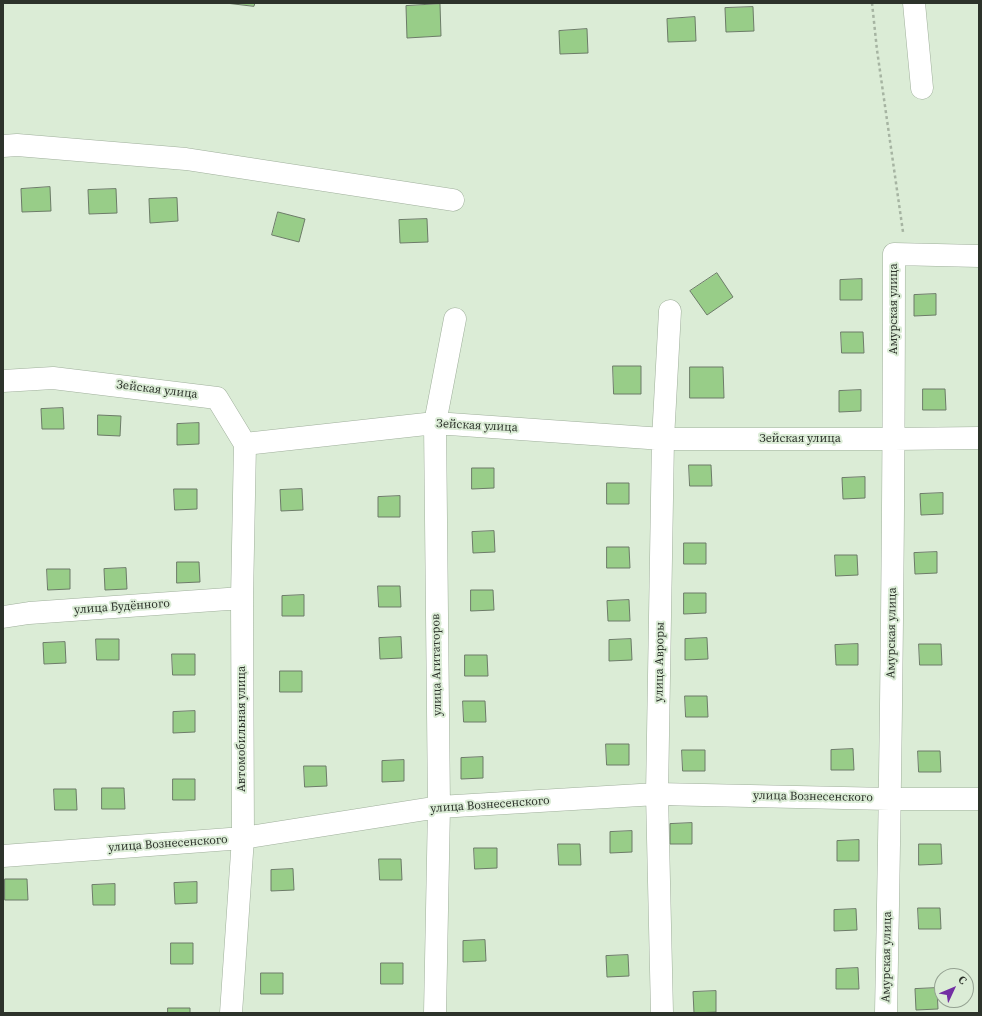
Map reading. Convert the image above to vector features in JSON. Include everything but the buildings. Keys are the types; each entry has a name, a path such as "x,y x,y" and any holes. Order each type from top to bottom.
{"street":[{"path":"914,3 922,88"},
{"path":"3,146 17,145 186,159 453,200"},
{"path":"894,254 979,256"},
{"name":"Амурская улица","path":"886,1013 894,439 894,254"},
{"name":"улица Авроры","path":"662,1013 658,794 663,438 670,311"},
{"name":"улица Агитаторов","path":"435,1013 439,807 435,423 455,319"},
{"name":"Зейская улица","path":"3,381 53,378 217,398 245,444 435,423 663,438 979,438"},
{"name":"Автомобильная улица","path":"231,1013 243,838 242,598 245,444"},
{"name":"улица Будённого","path":"3,617 30,613 242,598"},
{"name":"улица Вознесенского","path":"3,856 243,838 439,807 658,794 979,799"}],"path":[{"path":"872,3 877,50 903,232 894,254"}]}
